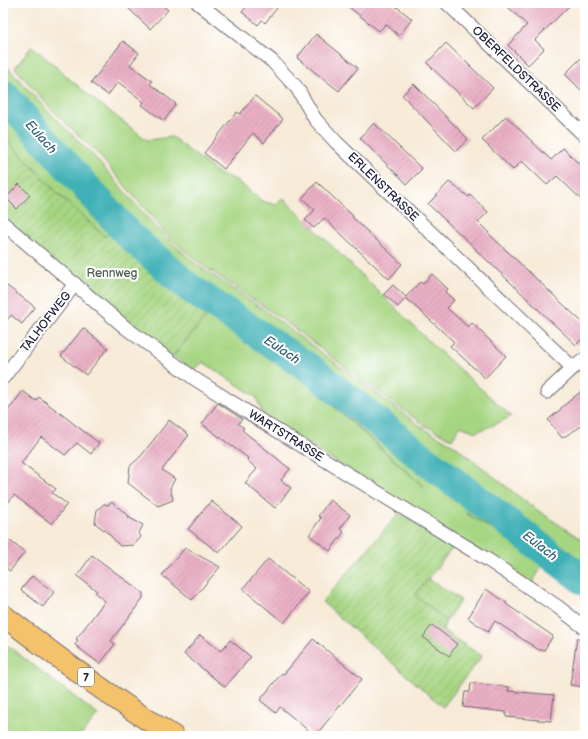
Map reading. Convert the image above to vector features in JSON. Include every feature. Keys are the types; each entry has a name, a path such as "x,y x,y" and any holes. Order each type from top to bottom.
{"main road":[{"name":"7","path":"3,615 52,653 173,736"}],"street":[{"name":"ERLENSTRASSE","path":"198,3 272,61 297,88 315,119 336,142 573,368"},
{"name":"OBERFELDSTRASSE","path":"447,3 585,136"},
{"name":"WARTSTRASSE","path":"3,223 126,328 195,379 488,560 553,603 585,628"},
{"name":"TALHOFWEG","path":"3,378 75,284"},
{"path":"546,392 585,359"}],"green space":[{"path":"32,46 87,94 147,140 172,137 218,173 236,180 262,201 276,205 283,198 437,349 511,416 476,432 460,426 452,439 424,425 283,320 199,263 167,235 97,153 52,110 15,68"},
{"path":"3,62 47,110 93,155 157,229 197,265 261,308 423,428 454,445 527,503 585,542 585,573 557,552 544,561 466,513 544,562 532,584 264,417 256,397 203,362 194,371 173,356 206,317 111,228 105,237 57,193 3,135","holes":["287,367 296,371 424,487 295,372"]},
{"name":"Rennweg","path":"3,135 57,193 105,237 111,228 206,317 169,360 3,223"},
{"path":"399,513 456,544 415,595 446,621 442,630 482,656 443,707 322,602"},
{"path":"428,579 461,600 446,621 414,595"},
{"path":"3,642 98,715 80,736 3,736"}],"building":[{"path":"123,3 160,3 168,10 150,29"},
{"path":"249,3 281,3 265,23 262,20 258,25 242,12"},
{"path":"344,3 392,3 412,19 399,36 386,24 379,31"},
{"path":"504,3 572,3 535,40 544,49 528,65 508,45 527,25"},
{"path":"316,34 358,68 339,91 297,58"},
{"path":"123,41 139,53 130,65 152,81 150,84 176,104 164,121 142,105 144,102 118,82 108,95 91,83"},
{"path":"446,43 493,88 474,108 427,63"},
{"path":"585,54 585,94 565,74"},
{"path":"414,84 468,139 456,151 402,95"},
{"path":"255,96 283,119 264,143 253,133 224,169 204,153 237,112 240,114"},
{"path":"506,116 551,160 563,148 585,170 585,203 557,176 547,185 522,161 513,170 482,140"},
{"path":"374,123 422,169 407,184 360,138"},
{"path":"317,182 402,264 389,279 324,218 314,228 305,220 315,210 302,198"},
{"path":"449,182 469,197 470,195 488,212 478,222 585,325 585,336 576,345 428,204"},
{"path":"19,184 30,195 17,209 6,198"},
{"path":"432,274 448,289 445,292 454,300 447,308 468,327 472,323 506,356 485,378 450,346 454,342 406,298 398,307 384,294 393,285 406,297 420,282 423,284"},
{"path":"3,283 35,307 22,324 11,315 3,325"},
{"path":"83,328 108,348 86,375 61,356"},
{"path":"585,388 585,424 562,438 548,420"},
{"path":"23,391 36,401 39,397 99,443 91,454 77,443 65,455 41,437 21,463 56,489 52,493 67,504 52,524 14,495 3,509 3,417"},
{"path":"218,403 242,419 238,424 244,428 242,430 290,469 281,480 291,488 275,508 245,483 257,469 247,460 248,458 202,424"},
{"path":"169,420 189,435 162,470 175,479 170,488 173,500 158,506 128,483 130,466 141,456"},
{"path":"330,500 350,515 340,529 344,532 330,551 309,535 321,518 318,516"},
{"path":"211,501 242,526 219,553 188,529"},
{"path":"112,502 130,517 128,517 143,525 139,533 141,537 134,545 120,546 108,533 95,523 97,510 104,504 108,505"},
{"path":"3,536 25,552 10,571 3,566"},
{"path":"185,548 220,567 192,600 162,575"},
{"path":"92,555 143,593 143,598 111,641 115,644 100,664 75,645 78,640 76,639 105,601 95,593 97,591 77,576"},
{"path":"268,559 309,592 284,623 243,589"},
{"path":"32,576 54,592 43,607 21,590"},
{"path":"486,589 553,636 544,650 539,650 495,621 488,632 468,618"},
{"path":"432,625 457,644 449,656 423,637"},
{"path":"200,635 221,651 230,640 251,657 225,687 184,654"},
{"path":"577,638 585,639 585,687 570,685"},
{"path":"313,639 362,679 315,736 280,707 276,713 260,700"},
{"path":"471,683 509,687 508,691 554,695 551,721 506,717 506,712 463,707 465,692 470,692"}],"waterway":[{"name":"Eulach","path":"3,94 128,234 188,287 312,370 424,459 585,581"}]}
